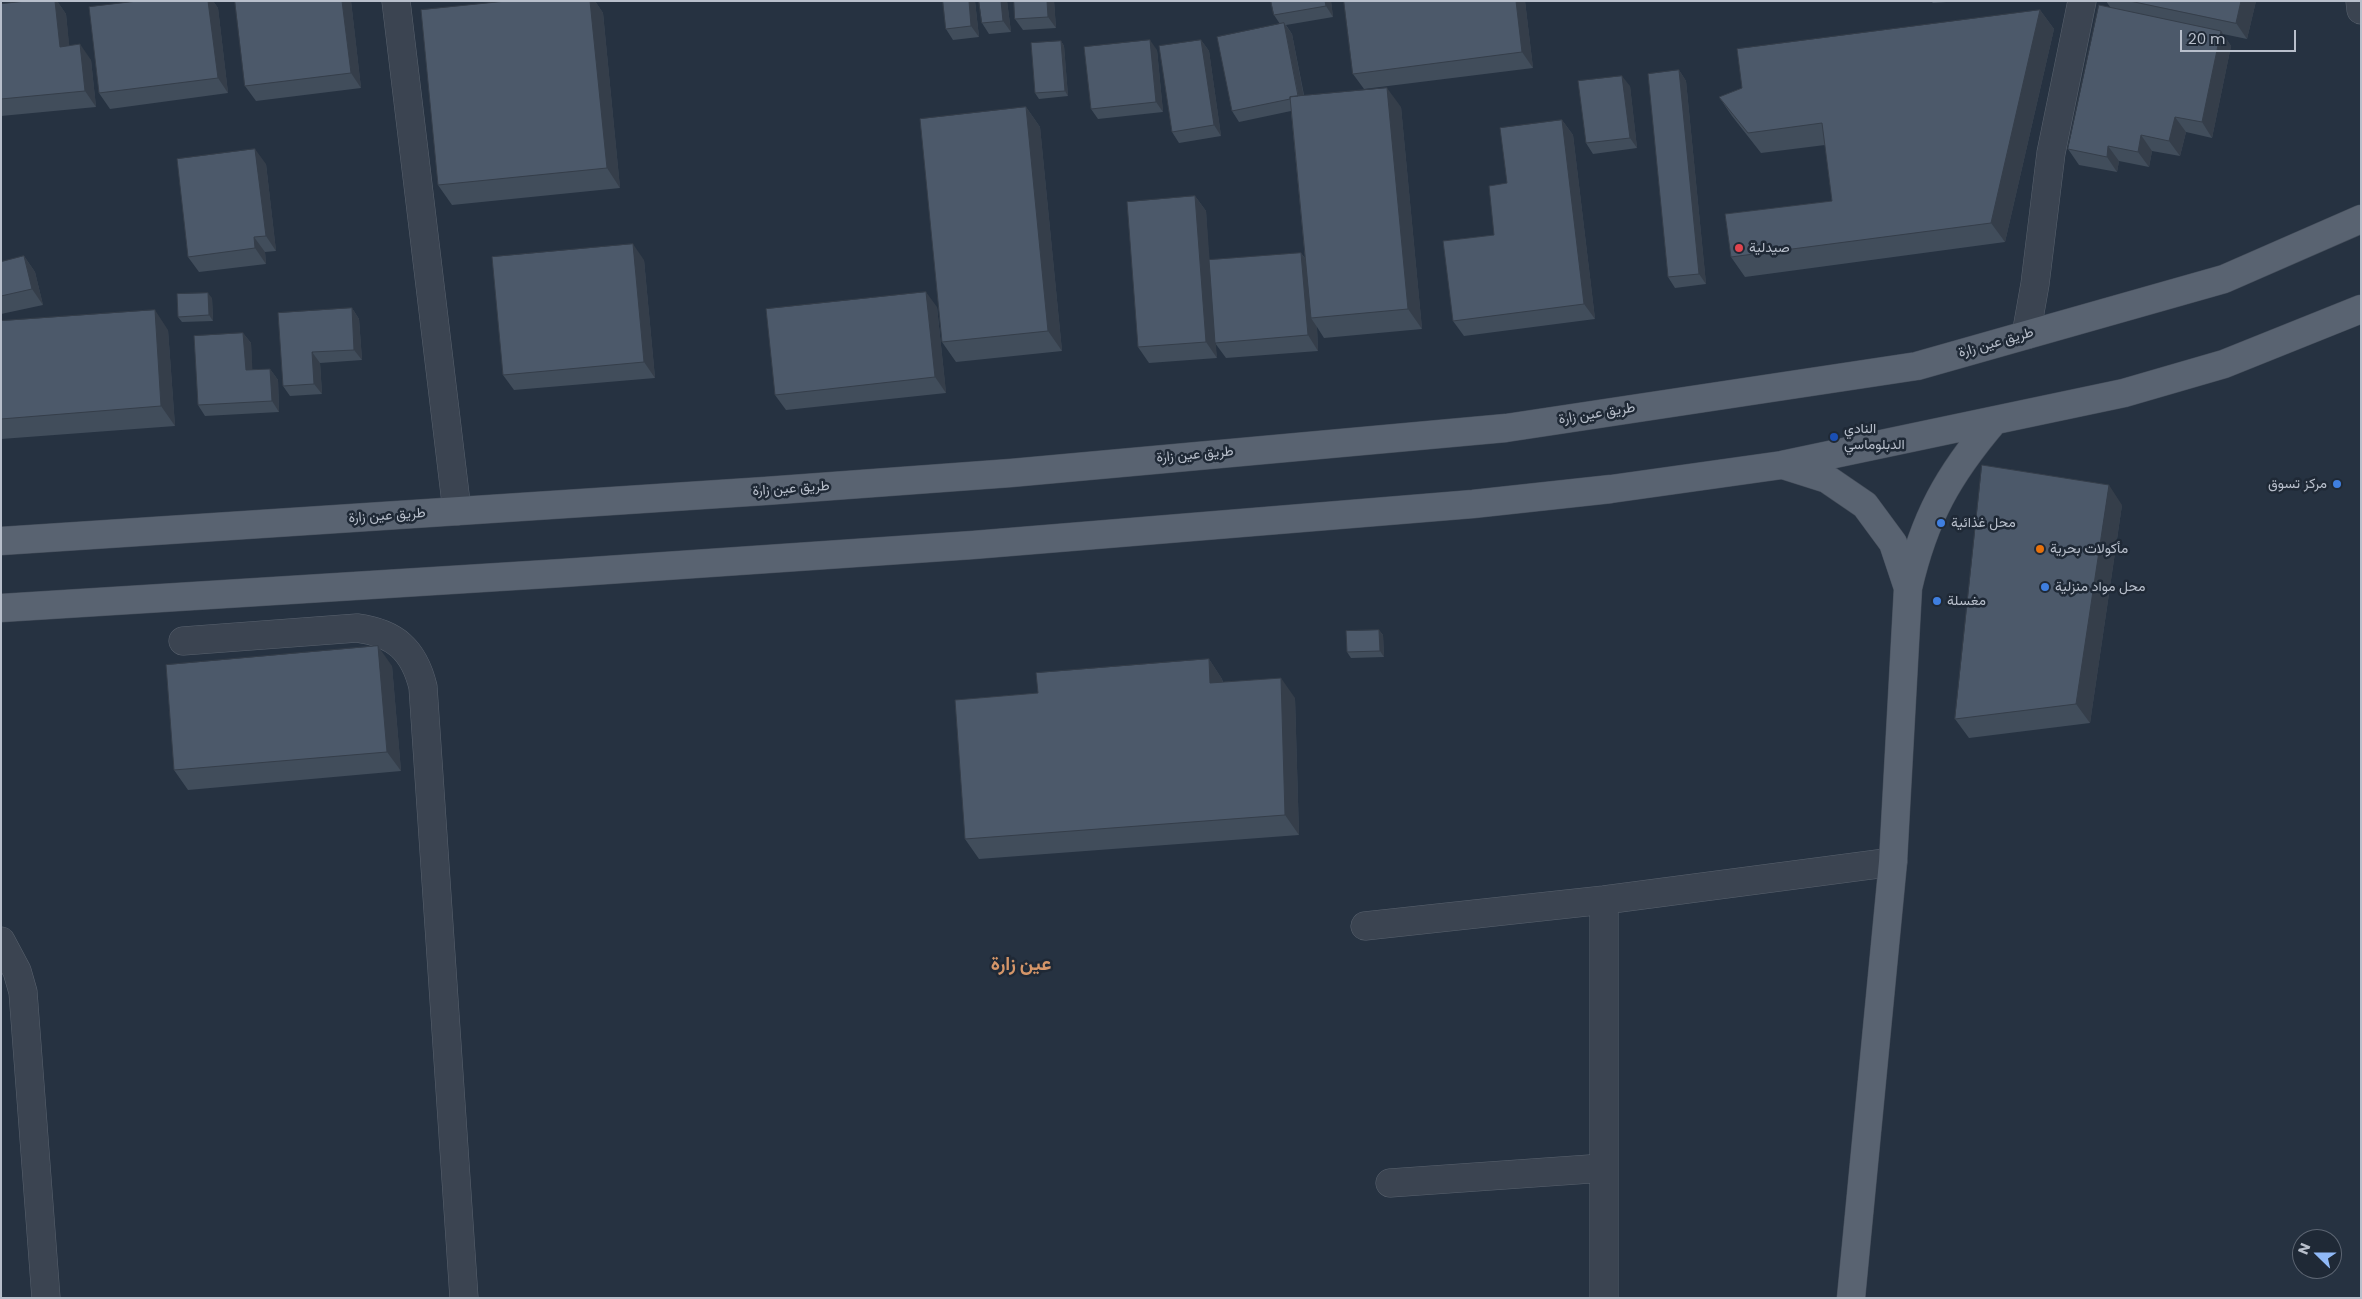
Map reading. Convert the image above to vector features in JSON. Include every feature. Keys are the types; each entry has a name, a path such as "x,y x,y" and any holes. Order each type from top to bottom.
{"main road":[{"name":"طريق عين زارة","path":"1,541 1011,473 1506,428 1917,366 2224,279 2361,219"},
{"path":"1,608 563,574 993,543 1472,504 1610,489 1782,465 2124,393 2224,364 2361,309"},
{"path":"1851,1298 1892,862 1908,588 1917,551 1930,515 1947,481 1969,450 1994,421"},
{"path":"1782,465 1827,479 1865,505 1893,543 1908,588"}],"street":[{"path":"396,1 457,511"},
{"path":"2026,335 2035,284 2041,218 2051,153 2082,1"},
{"path":"2360,1 2361,10"},
{"path":"183,641 357,628 373,630 388,636 401,645 412,657 419,671 423,687 464,1298"},
{"path":"1364,926 1604,900 1892,862"},
{"path":"1604,900 1604,1298"},
{"path":"1,941 17,971 23,992 46,1298"},
{"path":"1390,1183 1604,1168"}],"building":[{"path":"27,1 55,1 60,47 80,44 85,91 1,99 1,4"},
{"path":"138,1 208,1 218,78 99,93 89,7"},
{"path":"235,1 342,1 351,73 245,86"},
{"path":"507,1 590,1 607,168 438,185 421,10"},
{"path":"943,1 969,1 971,26 946,29"},
{"path":"979,1 1001,1 1003,21 982,23"},
{"path":"1014,1 1047,1 1048,17 1015,19"},
{"path":"1271,1 1325,1 1326,6 1274,15"},
{"path":"1344,1 1516,1 1522,52 1353,74"},
{"path":"2130,1 2241,1 2236,23"},
{"path":"2099,5 2221,31 2202,122 2175,117 2169,141 2141,135 2138,152 2108,146 2107,157 2068,149"},
{"path":"2040,10 1991,223 1731,257 1725,214 1832,201 1822,123 1748,133 1719,97 1742,88 1737,49"},
{"path":"1284,23 1298,96 1232,111 1217,37"},
{"path":"1150,40 1156,102 1091,109 1084,47"},
{"path":"1201,40 1214,125 1172,132 1159,46"},
{"path":"1061,41 1065,91 1035,93 1031,43"},
{"path":"1679,70 1699,274 1668,277 1648,74"},
{"path":"1622,76 1630,138 1586,143 1578,81"},
{"path":"1387,88 1408,309 1311,318 1290,97"},
{"path":"1026,107 1048,331 942,342 920,119"},
{"path":"1562,120 1584,304 1453,321 1443,241 1494,235 1489,186 1507,183 1500,128"},
{"path":"255,149 266,236 254,237 255,248 188,257 177,159"},
{"path":"1195,196 1206,342 1138,347 1127,202"},
{"path":"633,244 644,362 503,375 492,257"},
{"path":"1301,253 1308,335 1215,343 1209,260"},
{"path":"24,256 32,289 1,296 1,262"},
{"path":"926,292 935,377 775,395 766,309"},
{"path":"208,293 209,315 178,317 177,294"},
{"path":"352,308 354,350 312,352 314,384 283,386 278,313"},
{"path":"155,310 161,406 1,419 1,321"},
{"path":"243,333 246,370 270,369 272,401 198,405 194,336"},
{"path":"1982,465 2109,485 2076,704 1955,719"},
{"path":"1379,630 1380,651 1347,652 1346,631"},
{"path":"378,646 387,752 174,770 166,665"},
{"path":"1209,659 1210,683 1281,678 1285,815 965,839 955,700 1038,693 1036,673"}],"place":[{"name":"صيدلية","path":"1739,248"},
{"name":"النادي الدبلوماسي","path":"1834,437"},
{"name":"مركز تسوق","path":"2337,484"},
{"name":"محل غذائية","path":"1941,523"},
{"name":"مأكولات بحرية","path":"2040,549"},
{"name":"محل مواد منزلية","path":"2045,587"},
{"name":"مغسلة","path":"1937,601"}],"district":[{"name":"عين زارة","path":"1021,965"}]}
